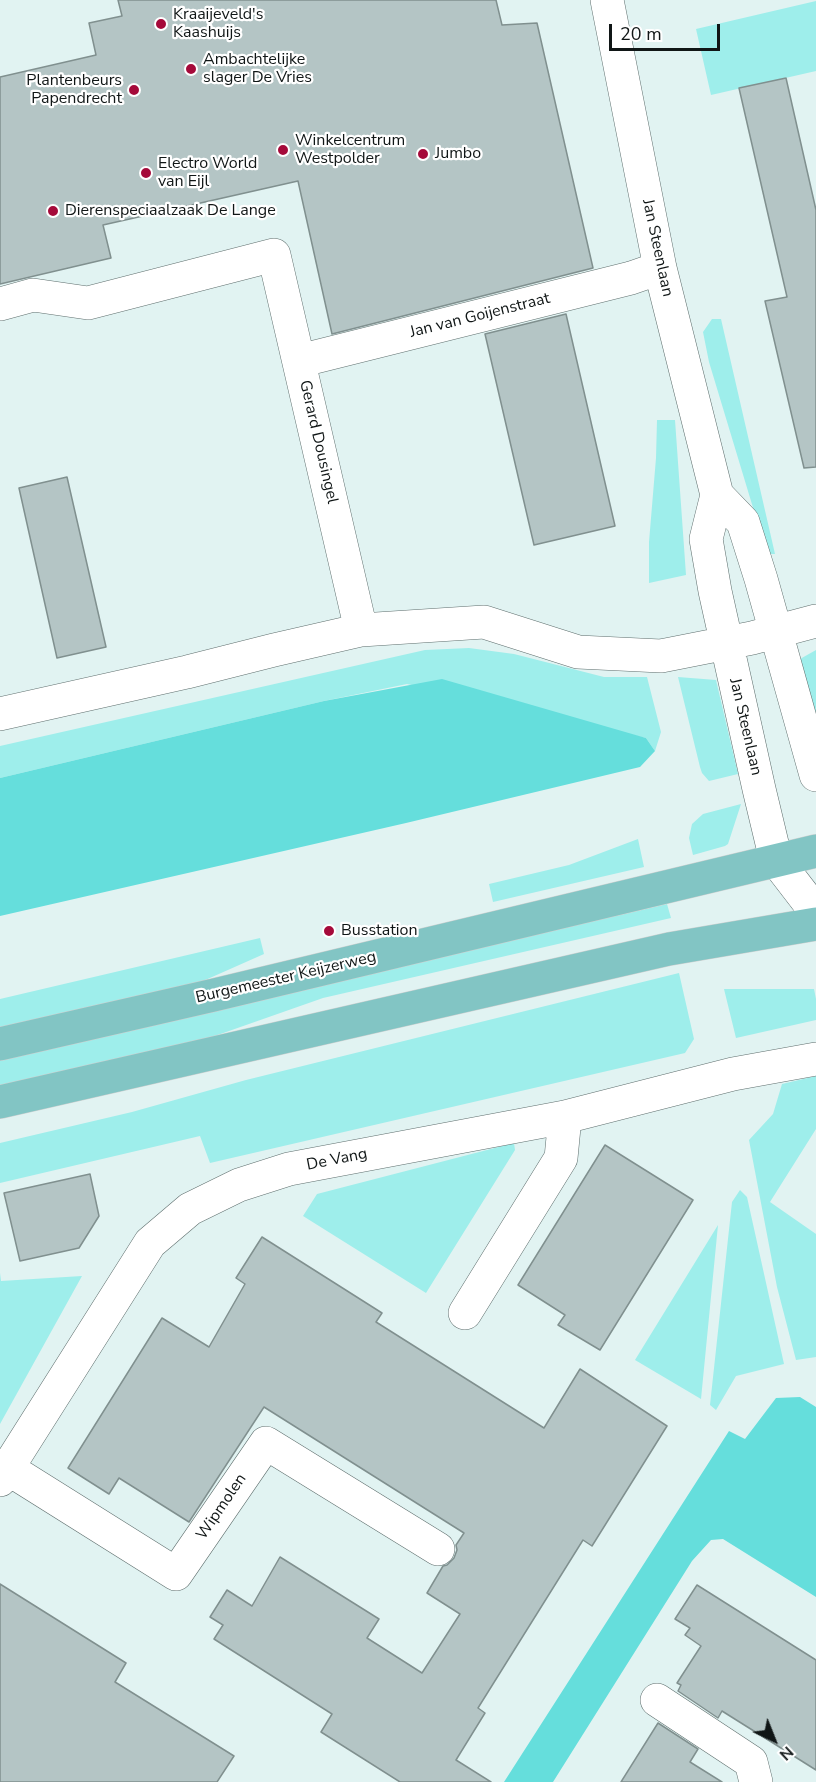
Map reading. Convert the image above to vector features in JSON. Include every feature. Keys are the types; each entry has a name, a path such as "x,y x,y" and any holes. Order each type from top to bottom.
{"main road":[{"name":"Burgemeester Keijzerweg","path":"0,1044 816,851"},
{"path":"0,1102 669,949 816,924"}],"street":[{"name":"Jan Steenlaan","path":"607,0 646,273 717,495 743,522 816,775"},
{"name":"Gerard Dousingel","path":"0,304 33,295 88,303 274,255 361,630"},
{"name":"Jan van Goijenstraat","path":"299,362 646,273"},
{"name":"Jan Steenlaan","path":"717,495 706,539 726,643 776,860 816,912"},
{"path":"0,714 361,630 484,622 578,652 661,656 776,632 816,621"},
{"name":"De Vang","path":"4,1474 150,1243 190,1209 239,1185 289,1169 566,1117 733,1074 816,1059"},
{"path":"465,1313 561,1158 566,1117"},
{"name":"Wipmolen","path":"4,1474 176,1574 266,1443 438,1549"},
{"path":"657,1700 751,1762 756,1782"}],"shaded area":[{"path":"816,1 816,71 711,95 696,29"},
{"path":"712,319 721,319 775,554 767,554 709,362 703,332"},
{"path":"657,420 675,420 686,575 649,583 649,542"},
{"path":"469,648 514,654 604,677 647,677 661,732 655,751 646,738 407,684 324,701 0,778 0,746 425,650"},
{"path":"816,650 816,721 800,659"},
{"path":"678,677 716,680 738,774 709,781 702,773"},
{"path":"442,679 646,738 655,751 640,767 0,916 0,778 324,701"},
{"path":"741,804 728,844 693,855 689,838 692,824 703,814"},
{"path":"638,839 644,867 493,902 489,884 569,865"},
{"path":"667,904 671,918 323,998 192,1044 0,1089 0,1058"},
{"path":"260,938 264,954 185,989 0,1030 0,999"},
{"path":"679,973 694,1039 685,1053 210,1163 200,1136 0,1183 0,1143 132,1112 246,1080"},
{"path":"724,989 814,989 816,1020 736,1038"},
{"path":"816,1076 816,1129 770,1202 816,1234 816,1357 796,1360 777,1287 749,1140 773,1114 782,1084"},
{"path":"514,1143 515,1150 426,1293 303,1216 317,1194"},
{"path":"740,1190 747,1197 784,1364 736,1376 716,1410 710,1405 732,1202"},
{"path":"718,1225 701,1399 635,1360"},
{"path":"0,1273 1,1281 82,1276 0,1424"},
{"path":"800,1397 816,1407 816,1597 723,1539 711,1540 692,1561 553,1782 504,1782 729,1431 745,1439 776,1398"}],"building":[{"name":"Winkelcentrum Westpolder","path":"118,0 496,0 502,25 537,23 593,268 332,334 298,181 103,225 111,258 0,284 0,77 96,55 89,23 122,16"},
{"path":"786,78 816,210 816,467 804,468 765,301 787,297 739,88"},
{"path":"566,314 615,526 534,545 485,334"},
{"path":"67,477 106,647 57,658 19,488"},
{"path":"605,1145 693,1200 600,1350 558,1325 565,1315 518,1285"},
{"path":"90,1174 99,1216 79,1248 20,1261 4,1193"},
{"path":"262,1237 382,1313 376,1322 544,1428 580,1369 667,1426 592,1546 583,1540 478,1708 485,1713 456,1760 491,1782 400,1782 321,1732 332,1714 214,1639 223,1625 210,1617 227,1590 252,1606 280,1557 379,1619 367,1638 422,1673 460,1614 427,1593 443,1566 454,1558 456,1545 464,1533 264,1407 189,1522 119,1478 109,1494 68,1468 162,1318 209,1347 245,1284 236,1278"},
{"path":"0,1584 126,1663 115,1682 234,1756 217,1782 0,1782"},
{"path":"697,1585 816,1660 816,1770 722,1711 718,1718 678,1691 681,1685 677,1683 701,1646 685,1635 690,1628 675,1619"},
{"path":"658,1723 698,1749 690,1762 722,1782 621,1782"}],"place":[{"name":"Kraaijeveld's Kaashuijs","path":"161,24"},
{"name":"Ambachtelijke slager De Vries","path":"191,69"},
{"name":"Plantenbeurs Papendrecht","path":"134,90"},
{"name":"Winkelcentrum Westpolder","path":"283,150"},
{"name":"Jumbo","path":"423,154"},
{"name":"Electro World van Eijl","path":"146,173"},
{"name":"Dierenspeciaalzaak De Lange","path":"53,211"},
{"name":"Busstation","path":"329,931"}]}
